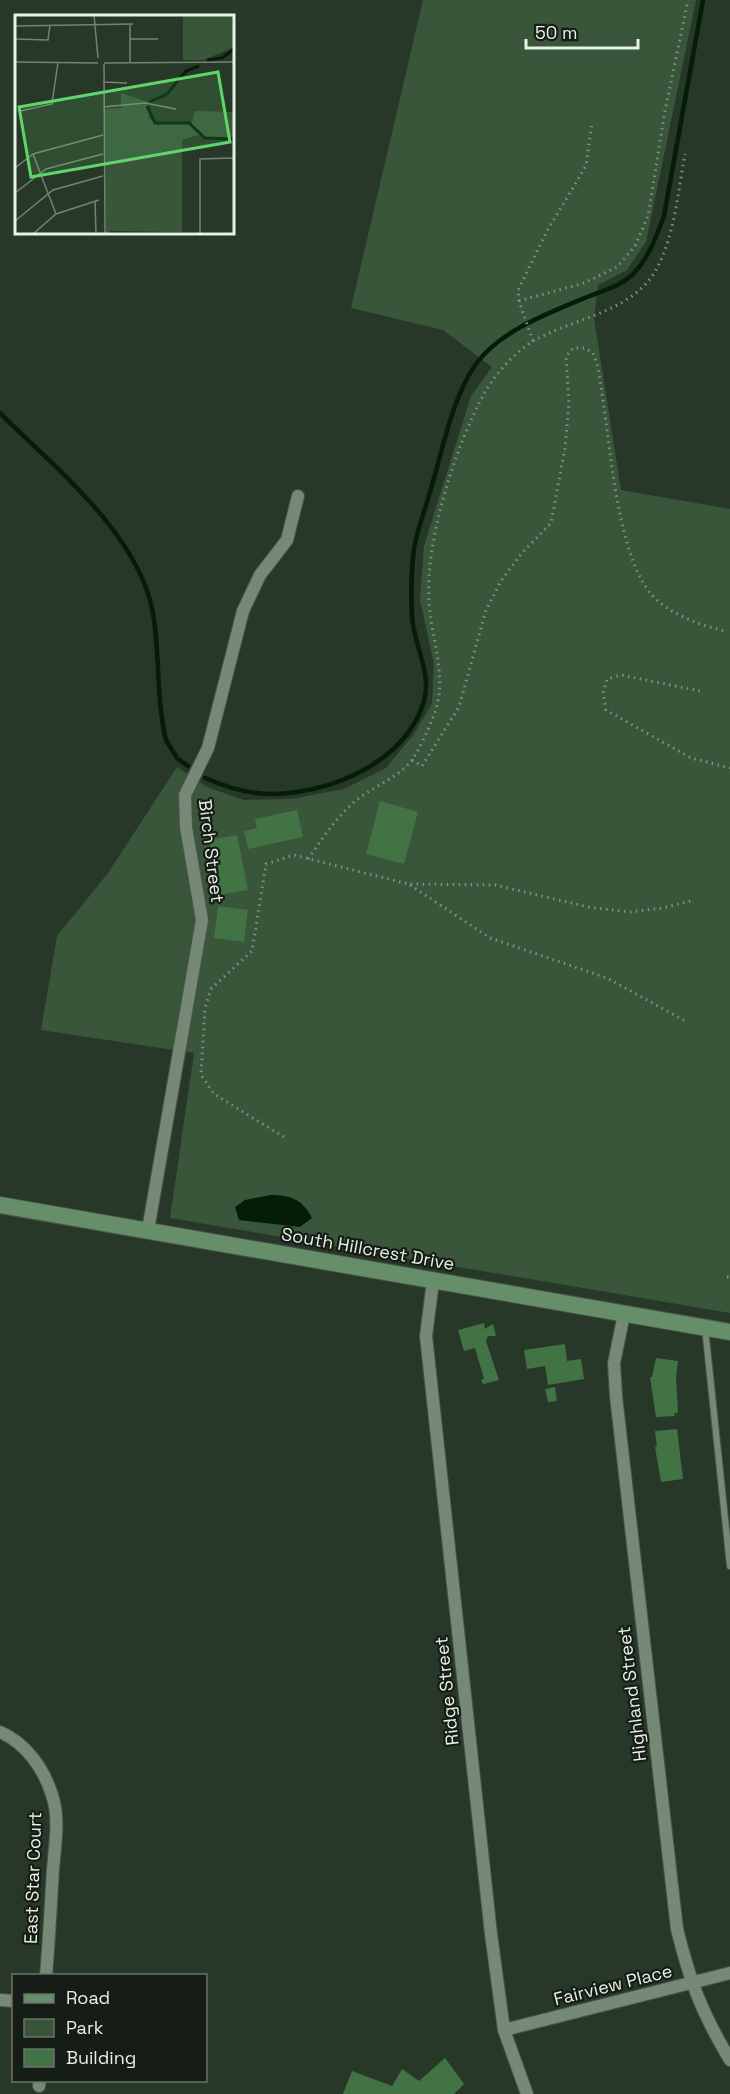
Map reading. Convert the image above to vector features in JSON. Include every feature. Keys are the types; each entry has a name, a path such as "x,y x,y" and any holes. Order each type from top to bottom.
{"street":[{"name":"Birch Street","path":"148,1230 202,920 186,827 185,795 208,748 243,611 260,575 287,540 298,496"},
{"name":"South Hillcrest Drive","path":"0,1205 730,1332"},
{"name":"Ridge Street","path":"433,1281 426,1336 490,1922 504,2030 527,2094"},
{"name":"Highland Street","path":"624,1314 614,1363 616,1396 677,1929 691,1984 709,2025 730,2061"},
{"name":"East Star Court","path":"0,1732 9,1736 27,1751 43,1771 53,1796 56,1823 46,1974"},
{"name":"Fairview Place","path":"504,2030 730,1973"}],"lane":[{"path":"705,1327 730,1566"}],"path":[{"path":"519,301 584,283 617,267 635,246 648,216 665,111 687,0"},
{"path":"533,341 522,312 518,290 586,166 592,122"},
{"path":"308,859 332,824 354,802 412,760 432,720 440,695 442,679 429,601 430,565 435,532 469,426 486,391 507,364 533,341 623,301 656,270 669,241 686,154"},
{"path":"412,760 422,766 448,726 463,696 486,610 501,581 521,554 550,523 565,448 569,402 566,357 573,348 585,348 593,353 597,364 617,494 639,577 653,597 696,624 725,631"},
{"path":"700,691 621,675 607,679 603,693 606,710 691,758 730,768"},
{"path":"284,1137 214,1094 201,1075 205,1008 211,989 252,951 266,864 294,855 408,884 495,885 588,907 629,912 663,908 694,900"},
{"path":"408,884 490,938 607,978 687,1022"}],"green space":[{"path":"423,0 696,0 646,242 627,270 598,285 594,318 621,490 730,509 730,1313 170,1218 194,1053 41,1030 57,936 108,873 177,767 207,787 244,800 291,799 344,789 386,768 414,734 432,703 434,664 420,600 424,546 471,396 492,367 443,330 351,308"}],"shaded area":[{"path":"270,1195 295,1199 304,1206 312,1218 300,1227 239,1220 235,1207 245,1200"}],"building":[{"path":"380,801 418,812 404,864 366,854"},
{"path":"297,810 303,837 248,849 244,831 257,828 255,819"},
{"path":"237,835 248,890 220,895 209,840"},
{"path":"218,906 248,910 244,942 214,938"},
{"path":"484,1323 485,1329 493,1324 496,1336 488,1336 486,1341 499,1380 483,1384 481,1380 484,1379 475,1348 464,1351 458,1330"},
{"path":"565,1344 567,1361 581,1359 584,1379 548,1385 545,1366 527,1369 524,1350"},
{"path":"656,1358 678,1361 676,1376 678,1413 674,1413 675,1416 656,1417 650,1377 652,1377"},
{"path":"555,1387 557,1401 548,1402 545,1389"},
{"path":"677,1429 683,1479 661,1482 655,1447 657,1447 655,1431"},
{"path":"445,2058 464,2084 454,2094 343,2094 352,2071 392,2086 402,2069 419,2081"}],"waterway":[{"path":"205,778 235,789 257,793 278,794 310,790 351,776 370,766 388,754 416,721 424,701 426,680 412,617 414,549 460,392 476,364 499,341 542,316 622,282 632,275 647,254 664,216 703,0"},
{"path":"0,413 92,504 113,529 131,556 145,584 153,613 161,709 166,740 177,758 188,766"}]}
